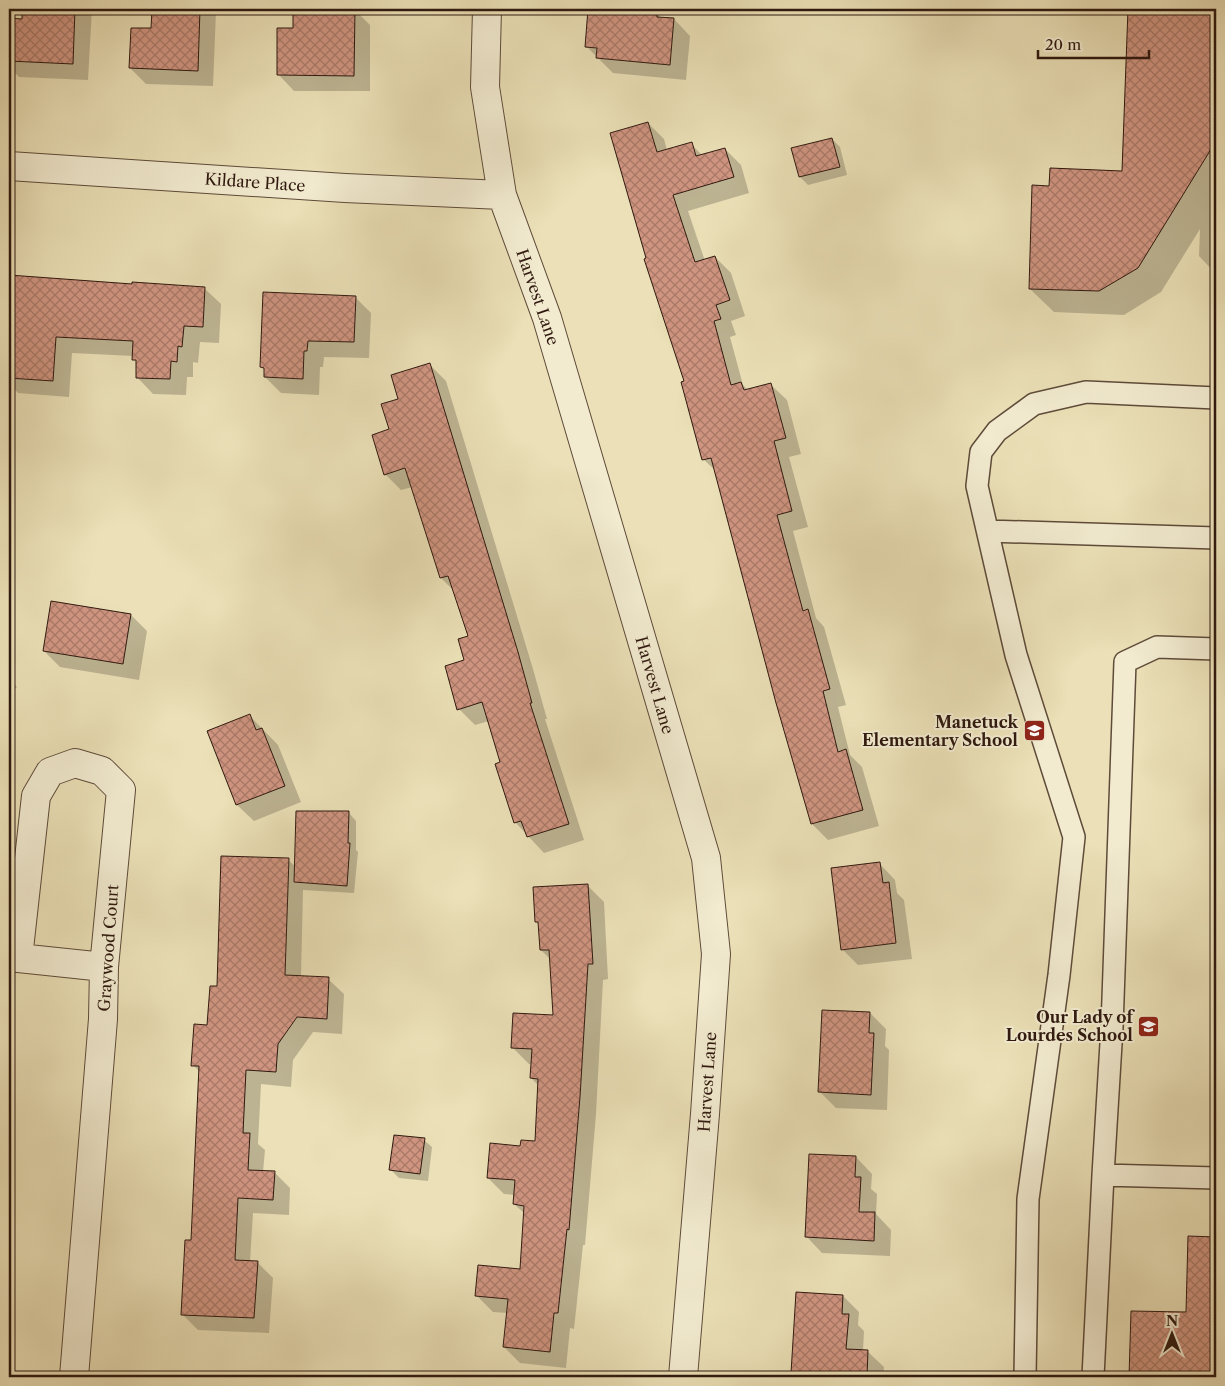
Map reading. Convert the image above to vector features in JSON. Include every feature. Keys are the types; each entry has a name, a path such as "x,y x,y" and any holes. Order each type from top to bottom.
{"street":[{"name":"Harvest Lane","path":"487,9 485,87 502,195 547,318 706,858 716,954 683,1377"},
{"name":"Kildare Place","path":"9,166 345,188 502,195"},
{"name":"Graywood Court","path":"14,958 36,796 50,772 75,763 102,771 120,790 104,967 103,1019 74,1377"},
{"path":"14,958 104,967"}],"lane":[{"path":"1025,1377 1028,1199 1059,975 1074,837 1016,655 977,486 981,452 998,432 1034,404 1086,392 1216,398"},
{"path":"988,531 1216,538"},
{"path":"1093,1377 1112,1027 1125,662 1158,647 1216,649"},
{"path":"1103,1175 1216,1178"}],"building":[{"path":"22,9 75,9 73,64 9,61 9,18 22,19"},
{"path":"200,9 198,71 129,68 131,28 151,28 152,10"},
{"path":"293,9 355,9 354,76 277,75 277,28 293,28"},
{"path":"588,9 636,9 636,11 657,12 657,17 674,18 670,65 596,58 597,48 585,47"},
{"path":"1128,9 1216,9 1216,141 1138,268 1099,291 1029,289 1032,185 1049,186 1050,168 1122,171"},
{"path":"648,122 657,152 692,142 696,156 725,148 734,177 673,195 695,262 715,256 730,300 716,305 721,319 714,321 731,385 741,382 744,390 771,383 786,438 774,441 792,511 777,515 803,611 808,609 830,689 823,691 838,752 846,749 863,810 811,824 776,703 711,458 702,460 681,382 684,381 644,259 646,258 610,133"},
{"path":"832,138 840,167 799,177 791,148"},
{"path":"9,275 205,287 203,327 184,326 182,347 178,346 177,362 171,361 170,379 136,378 136,360 132,360 133,341 56,337 53,381 9,378"},
{"path":"263,292 356,296 354,342 308,341 307,351 304,351 303,379 264,377 264,368 260,367"},
{"path":"430,363 518,652 532,703 530,703 569,824 527,837 521,821 514,823 495,764 500,762 482,702 457,710 445,666 464,660 458,639 468,636 448,576 440,578 405,468 384,475 372,435 389,429 381,404 398,399 391,375"},
{"path":"51,601 131,614 123,664 43,651"},
{"path":"250,714 256,730 262,728 285,786 236,805 207,731"},
{"path":"296,811 349,811 348,843 350,843 347,886 294,882"},
{"path":"221,856 289,858 285,975 329,977 327,1019 297,1017 278,1044 276,1072 246,1070 243,1133 250,1133 248,1170 275,1171 273,1200 238,1198 235,1260 258,1261 254,1318 181,1315 185,1240 191,1240 199,1066 191,1066 194,1024 207,1025 210,986 217,986"},
{"path":"880,862 883,883 889,882 896,943 841,950 831,868"},
{"path":"588,884 593,964 588,964 569,1230 567,1229 558,1313 554,1313 550,1352 503,1347 508,1299 475,1296 478,1265 520,1269 524,1206 513,1204 515,1180 487,1178 490,1143 520,1146 521,1140 535,1141 538,1079 530,1078 532,1049 511,1048 513,1013 553,1015 549,950 540,950 538,922 535,922 533,887"},
{"path":"822,1010 870,1012 869,1033 874,1033 871,1095 818,1092"},
{"path":"394,1135 425,1138 420,1174 389,1170"},
{"path":"809,1154 856,1156 855,1177 861,1177 859,1212 875,1212 874,1241 805,1237"},
{"path":"1188,1236 1216,1237 1216,1377 1129,1377 1131,1311 1186,1312"},
{"path":"796,1292 843,1295 842,1314 849,1314 846,1349 868,1350 867,1377 791,1373"}],"place":[{"name":"Manetuck Elementary School","path":"1034,731"},
{"name":"Our Lady of Lourdes School","path":"1149,1026"}]}
